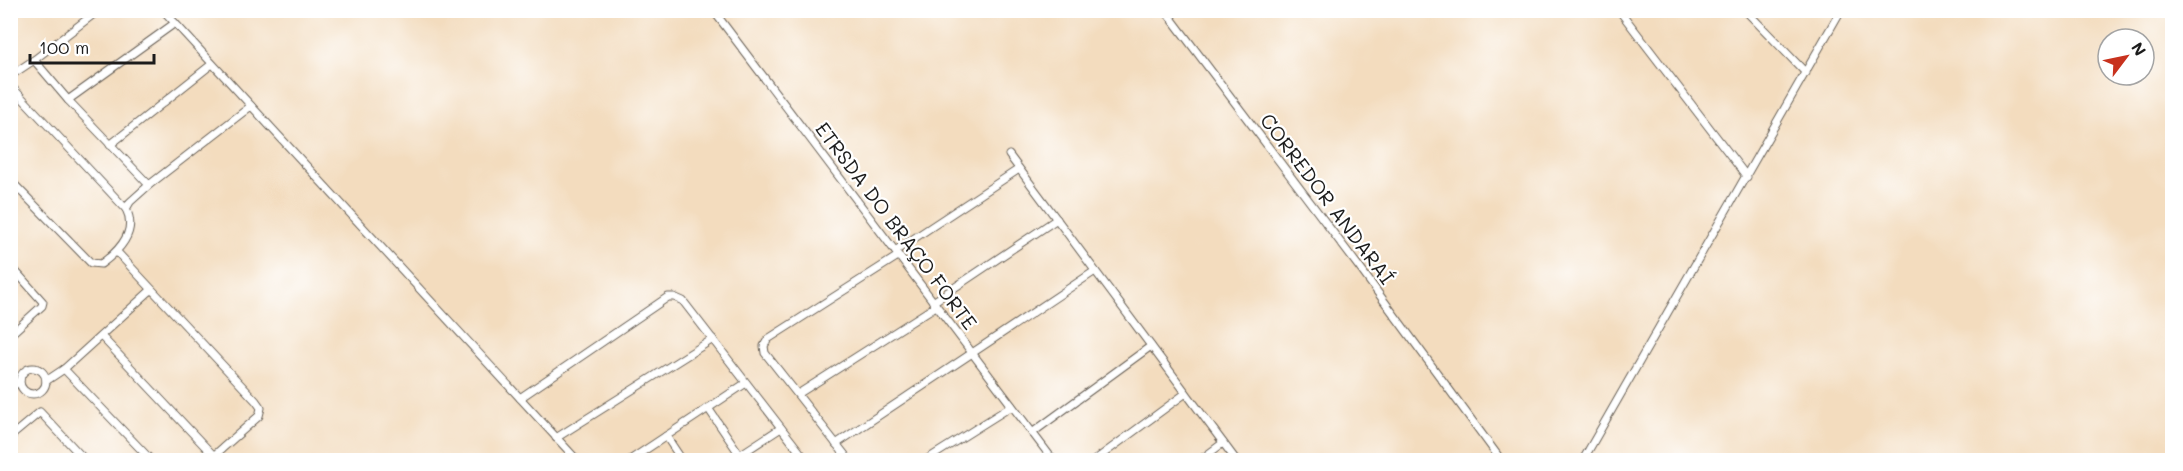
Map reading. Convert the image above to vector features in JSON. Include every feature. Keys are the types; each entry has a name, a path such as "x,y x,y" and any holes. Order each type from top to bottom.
{"street":[{"path":"10,76 99,10"},
{"path":"163,10 576,460"},
{"name":"ETRSDA DO BRAÇO FORTE","path":"713,10 1051,458"},
{"name":"CORREDOR ANDARAÍ","path":"1165,10 1501,460"},
{"path":"1619,10 1747,177"},
{"path":"1745,10 1806,73"},
{"path":"1583,460 1841,10"},
{"path":"68,100 175,23"},
{"path":"34,60 68,100 149,185"},
{"path":"110,145 212,64"},
{"path":"10,85 126,209 131,227 117,252 101,264 91,263 10,180"},
{"path":"126,209 130,202 149,185 251,106"},
{"path":"1009,155 1236,460"},
{"path":"849,460 765,353 764,346 768,339 897,254 1019,169"},
{"path":"798,394 935,304 1057,219"},
{"path":"101,336 212,458 258,416 261,408 256,401 117,252"},
{"path":"10,265 43,302 42,306 10,335"},
{"path":"836,444 1095,271"},
{"path":"20,380 25,392 33,395 41,392 46,381 64,369 151,290"},
{"path":"520,398 668,297 674,297 683,301 806,460"},
{"path":"556,438 713,339"},
{"path":"1032,433 1150,346"},
{"path":"10,389 20,380 23,372 31,368 43,373 46,381"},
{"path":"64,369 151,460"},
{"path":"630,460 746,383"},
{"path":"1095,460 1186,393"},
{"path":"926,460 1012,406"},
{"path":"708,408 740,454"},
{"path":"10,437 39,412 85,460"},
{"path":"732,460 781,428"},
{"path":"666,436 682,460"},
{"path":"1200,460 1223,443"},
{"path":"10,454 17,460"},
{"path":"1040,460 1051,458"}]}
